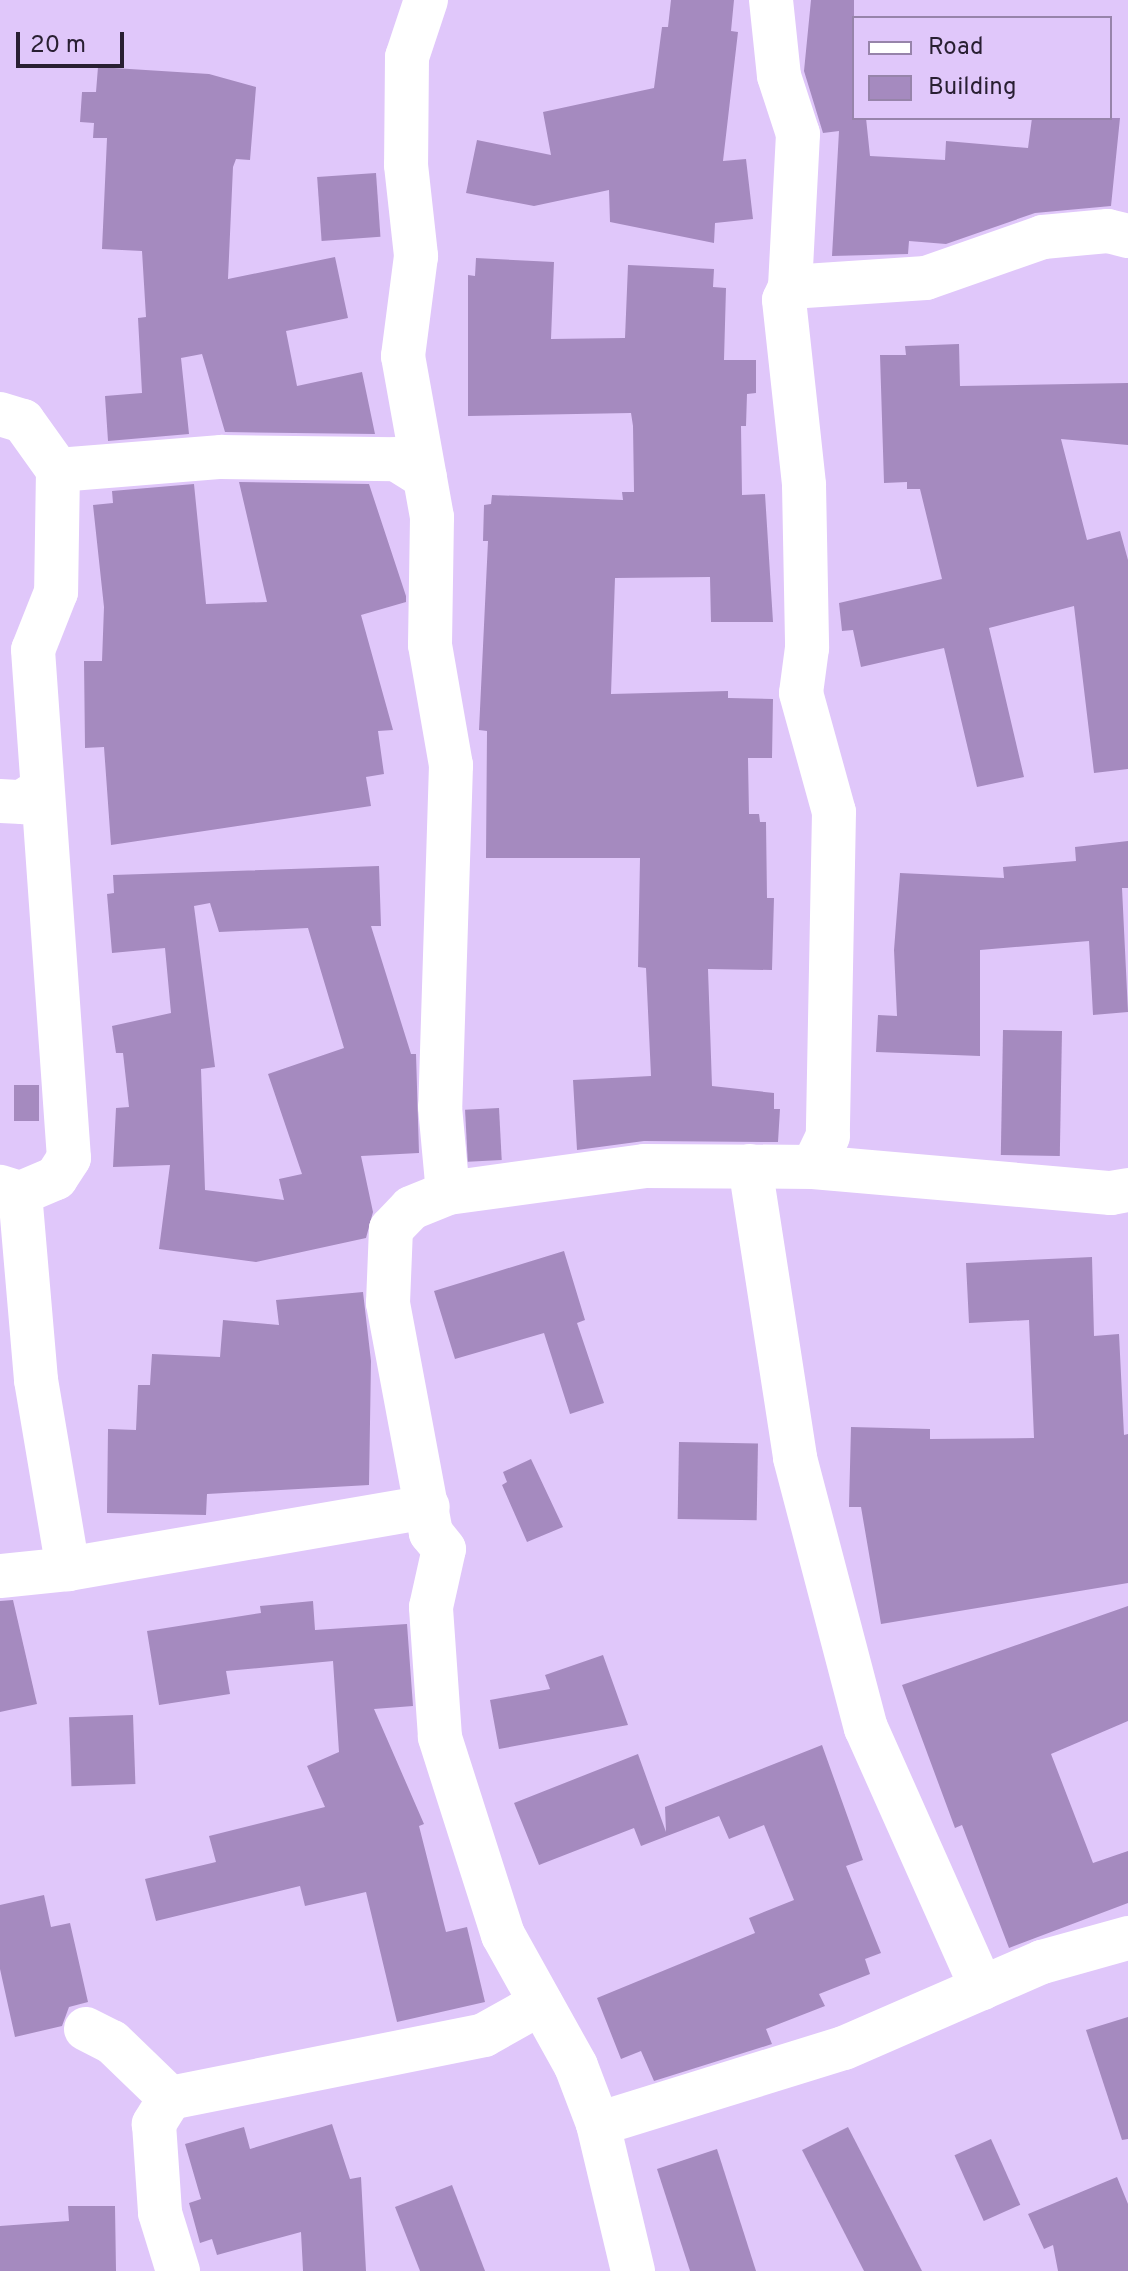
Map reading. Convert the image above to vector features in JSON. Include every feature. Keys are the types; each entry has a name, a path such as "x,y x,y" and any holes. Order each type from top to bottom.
{"street":[{"path":"426,0 407,57 406,165 416,256 403,356 432,517 430,645 451,765 440,1107 448,1193"},
{"path":"771,0 768,12 779,76 798,134 790,287 784,300 804,485 807,648 801,693 834,812 828,1136 813,1167"},
{"path":"790,287 926,278 1043,237 1108,231 1128,236"},
{"path":"0,414 23,421 58,470 56,592 33,650 69,1158 56,1178 10,1190 36,1380 68,1569"},
{"path":"58,470 221,457 396,459 425,477"},
{"path":"0,801 22,802 42,789"},
{"path":"633,2271 598,2124 576,2066 503,1935 440,1737 431,1607 444,1549 431,1533 388,1303 391,1229 411,1208 448,1193 644,1166 813,1167 1122,1199"},
{"path":"750,1166 795,1458 866,1728 982,1988"},
{"path":"0,1576 68,1569 428,1507"},
{"path":"598,2124 844,2048 1042,1962 1128,1938"},
{"path":"178,2271 160,2213 154,2124 170,2098 484,2035 541,2003"},
{"path":"86,2029 112,2042 170,2098"}],"building":[{"path":"671,0 734,0 731,31 738,32 723,161 746,159 753,219 715,223 714,243 610,222 609,190 534,206 466,193 477,140 551,155 543,112 654,88 662,27 668,27"},
{"path":"811,0 854,0 852,120 866,120 870,156 945,160 946,141 1028,148 1032,120 1120,118 1111,206 1035,213 946,244 909,241 908,254 832,256 839,131 823,133 804,71"},
{"path":"98,67 209,74 256,87 250,160 236,159 233,167 228,279 335,257 348,318 286,331 297,386 362,372 375,434 225,432 202,354 181,358 189,434 108,441 105,396 142,393 138,318 146,317 142,251 102,249 107,138 93,138 94,123 80,122 82,92 96,92"},
{"path":"376,173 380,237 322,241 317,177"},
{"path":"476,258 554,262 551,339 625,338 628,265 714,269 713,287 726,288 724,360 756,360 756,393 747,394 746,426 741,426 742,495 765,494 773,622 711,622 710,577 615,578 611,694 728,691 728,698 773,699 772,758 748,758 749,814 759,814 760,822 766,822 767,898 774,898 772,970 708,969 712,1086 774,1093 774,1109 780,1109 778,1142 644,1141 577,1150 573,1080 651,1076 646,968 638,967 640,858 486,858 487,731 479,730 488,541 483,541 484,505 491,504 492,495 623,500 622,492 634,492 633,426 631,413 468,416 468,275 475,276"},
{"path":"959,344 960,386 1128,383 1128,445 1061,439 1087,540 1120,531 1128,560 1128,769 1094,773 1074,606 989,628 1024,777 977,787 944,648 861,667 853,630 842,631 839,603 942,579 920,489 907,489 907,482 884,483 880,355 906,355 905,346"},
{"path":"239,482 369,484 406,596 406,602 361,615 393,730 378,731 384,774 366,777 371,806 111,845 104,747 85,748 84,661 102,661 104,607 93,505 113,503 112,491 194,484 206,604 267,602"},
{"path":"1128,841 1128,888 1122,888 1128,1012 1093,1015 1089,941 980,950 980,1056 876,1052 878,1015 897,1016 894,950 900,873 1004,878 1003,867 1076,861 1075,847"},
{"path":"379,866 381,926 371,926 411,1054 416,1054 419,1153 361,1156 373,1212 366,1238 256,1262 159,1249 170,1165 113,1167 116,1108 129,1107 123,1053 116,1053 112,1026 171,1013 165,948 112,953 107,894 114,893 113,875","holes":["210,903 219,932 308,928 344,1048 268,1074 302,1174 279,1179 284,1200 205,1190 201,1069 215,1067 194,906"]},
{"path":"1003,1030 1062,1031 1060,1156 1001,1155"},
{"path":"14,1085 39,1085 39,1121 14,1121"},
{"path":"499,1108 502,1160 468,1162 465,1110"},
{"path":"564,1251 585,1320 577,1323 604,1403 570,1414 544,1333 455,1359 434,1291"},
{"path":"1092,1257 1094,1336 1119,1334 1124,1435 1128,1434 1128,1583 881,1624 861,1507 849,1507 851,1427 930,1429 930,1439 1034,1438 1029,1320 969,1323 966,1263"},
{"path":"363,1292 371,1361 369,1485 207,1494 206,1515 107,1513 108,1429 136,1430 138,1385 150,1385 152,1354 220,1357 223,1320 279,1325 276,1300"},
{"path":"679,1442 758,1443 757,1520 678,1519"},
{"path":"531,1459 563,1527 527,1542 502,1485 507,1482 503,1472"},
{"path":"13,1600 37,1704 0,1712 0,1601"},
{"path":"313,1601 315,1630 407,1624 413,1706 374,1709 424,1824 419,1826 446,1932 467,1927 485,2002 397,2022 366,1892 305,1906 300,1886 156,1921 145,1879 216,1862 209,1836 325,1807 307,1766 339,1752 333,1661 226,1671 230,1694 159,1705 147,1631 261,1613 260,1606"},
{"path":"1128,1606 1128,1721 1051,1754 1093,1863 1128,1851 1128,1903 1009,1948 962,1825 955,1828 902,1685"},
{"path":"603,1655 628,1725 499,1749 490,1700 550,1689 545,1675"},
{"path":"133,1715 135,1784 71,1786 69,1717"},
{"path":"822,1745 863,1860 846,1866 881,1953 865,1959 870,1974 819,1994 825,2006 766,2029 772,2044 654,2081 641,2051 621,2059 597,1998 755,1933 749,1918 794,1900 764,1825 729,1839 719,1816 641,1846 634,1828 539,1865 514,1803 638,1754 666,1832 665,1807"},
{"path":"44,1895 51,1927 70,1923 88,2002 69,2007 62,2026 15,2037 0,1969 0,1905"},
{"path":"1128,2017 1128,2139 1122,2140 1086,2030"},
{"path":"332,2124 350,2179 361,2177 366,2271 303,2271 301,2232 217,2255 212,2239 200,2243 189,2203 201,2199 185,2144 244,2127 250,2149"},
{"path":"848,2127 922,2271 864,2271 802,2150"},
{"path":"991,2139 1020,2205 984,2221 954,2155"},
{"path":"717,2149 756,2271 690,2271 657,2169"},
{"path":"1117,2177 1128,2204 1128,2271 1058,2271 1053,2245 1044,2249 1028,2214"},
{"path":"452,2185 485,2271 420,2271 395,2207"},
{"path":"68,2206 115,2206 116,2271 0,2271 0,2226 69,2221"}]}
